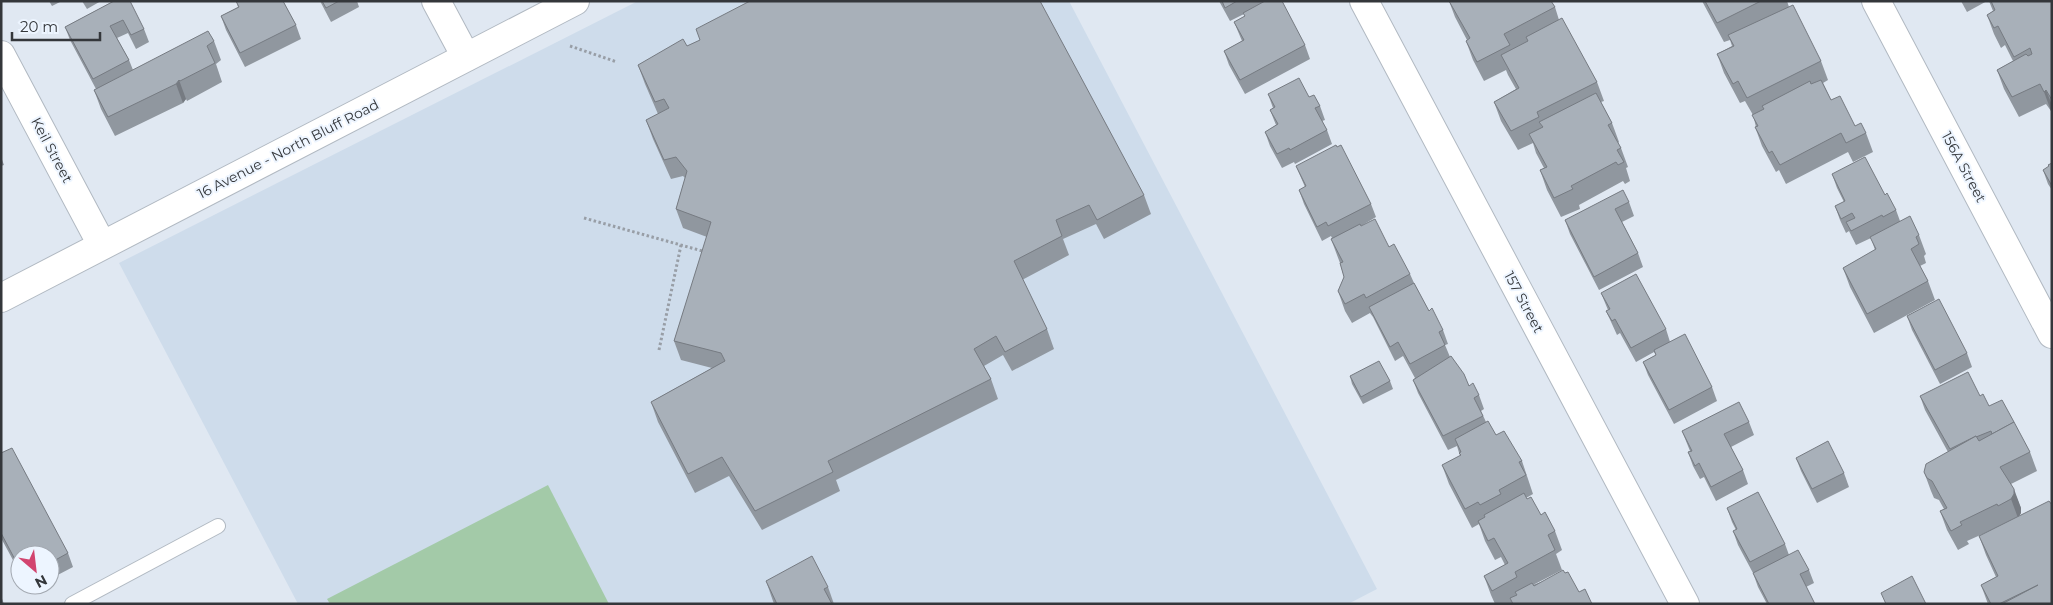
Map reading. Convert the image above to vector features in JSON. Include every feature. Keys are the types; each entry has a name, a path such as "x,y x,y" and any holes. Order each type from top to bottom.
{"street":[{"path":"436,1 466,57"},
{"name":"16 Avenue - North Bluff Road","path":"1,298 575,1"},
{"name":"157 Street","path":"1364,1 1685,604"},
{"name":"156A Street","path":"1876,1 2052,334"},
{"name":"Keil Street","path":"1,55 102,245"}],"lane":[{"path":"72,604 218,526"}],"path":[{"path":"570,46 617,62"},
{"path":"584,218 708,252"},
{"path":"659,350 681,245"}],"shaded area":[{"path":"638,1 1069,1 1377,589 1348,604 298,604 119,263"}],"green space":[{"path":"548,485 609,604 330,604 327,599"}],"building":[{"path":"114,1 130,1 144,29 131,35 123,20 110,26 129,60 93,79 65,27"},
{"path":"236,1 283,1 296,25 240,53 221,16 239,7"},
{"path":"322,1 339,1 326,8"},
{"path":"750,1 1040,1 1144,195 1097,220 1089,205 1056,220 1062,236 1014,261 1047,329 1005,352 996,336 974,349 991,379 828,461 833,472 755,511 722,457 688,474 651,402 725,361 721,353 674,341 711,222 676,209 687,171 676,157 664,160 646,120 669,108 664,99 655,102 638,65 683,39 687,46 700,40 696,29"},
{"path":"1222,1 1237,1 1225,8"},
{"path":"1265,1 1282,1 1305,45 1240,80 1224,51 1244,40 1234,22 1245,16 1243,13"},
{"path":"1449,1 1551,1 1555,7 1504,34 1510,45 1477,62 1466,41 1470,38"},
{"path":"1705,1 1761,1 1717,23"},
{"path":"1991,1 2052,1 2052,100 2046,90 2044,92 2040,84 2012,97 1997,70 2026,54 2028,56 2032,54 2030,48 2014,57 1998,26 1994,28 1987,15 1995,10"},
{"path":"1793,5 1821,61 1747,98 1738,81 1733,84 1717,54 1734,46 1728,35"},
{"path":"1562,18 1597,82 1537,112 1539,117 1511,131 1494,102 1519,88 1501,55 1528,41 1526,37"},
{"path":"208,31 214,41 207,46 215,63 108,117 94,90"},
{"path":"1299,78 1309,97 1314,95 1320,106 1315,108 1327,130 1290,150 1289,148 1277,154 1265,132 1278,124 1270,110 1275,107 1268,94"},
{"path":"1821,80 1831,100 1840,96 1855,126 1861,123 1866,133 1846,143 1841,133 1780,165 1772,151 1769,153 1755,127 1758,126 1752,115 1764,109 1762,106 1810,81 1811,84"},
{"path":"1596,93 1612,123 1608,125 1621,148 1617,150 1624,162 1618,165 1616,162 1571,186 1573,189 1554,198 1540,170 1547,167 1529,134 1543,127 1539,122"},
{"path":"1336,145 1337,147 1341,145 1371,204 1328,226 1326,222 1317,227 1299,190 1306,186 1296,166"},
{"path":"1865,157 1885,195 1887,193 1896,210 1851,231 1846,222 1855,218 1852,213 1841,219 1835,206 1845,201 1832,174"},
{"path":"2052,163 2052,186 2043,170"},
{"path":"1623,190 1629,202 1615,209 1638,253 1594,277 1565,220"},
{"path":"1910,216 1919,235 1916,237 1919,244 1911,249 1928,281 1867,314 1843,268 1876,249 1870,237"},
{"path":"1375,219 1389,247 1394,244 1410,274 1366,298 1364,294 1345,304 1338,291 1344,277 1340,263 1343,262 1331,239 1360,224 1361,226"},
{"path":"1636,274 1666,329 1631,348 1615,319 1612,321 1606,311 1610,309 1601,293"},
{"path":"1414,283 1429,311 1432,308 1443,330 1439,332 1445,345 1410,364 1398,342 1390,347 1369,307"},
{"path":"1939,299 1967,353 1935,370 1907,316"},
{"path":"1685,334 1712,387 1669,410 1643,362 1656,355 1654,350"},
{"path":"1451,356 1464,374 1469,386 1473,383 1479,395 1474,398 1483,416 1443,436 1413,380"},
{"path":"1379,361 1390,381 1361,397 1350,376"},
{"path":"1968,372 1980,396 1983,394 1989,406 2002,400 2014,422 1992,434 1991,431 1976,436 1950,449 1920,396"},
{"path":"1739,402 1749,422 1724,434 1743,470 1711,487 1699,463 1695,466 1688,452 1692,451 1682,431"},
{"path":"1488,421 1496,435 1504,431 1522,461 1519,462 1526,475 1499,490 1501,494 1480,505 1478,502 1465,509 1442,465 1461,455 1455,439"},
{"path":"2014,422 2030,452 2000,467 2014,489 2014,494 2011,499 1998,506 1997,504 1960,522 1962,525 1951,531 1940,511 1947,508 1932,481 1927,478 1924,472 1926,464 1976,436 1979,441"},
{"path":"1828,441 1844,473 1812,489 1796,458"},
{"path":"12,448 68,553 60,557 60,545 10,545 10,550 1,533 1,453"},
{"path":"1758,492 1785,544 1750,562 1733,531 1737,529 1727,508"},
{"path":"1524,493 1527,499 1531,497 1541,515 1545,512 1555,531 1548,535 1555,550 1515,572 1517,577 1492,591 1484,576 1508,563 1494,538 1488,541 1478,521 1485,517 1484,515"},
{"path":"2049,501 2052,505 2052,604 2002,604 2038,585 1999,604 1991,604 1981,585 1998,576 1979,536"},
{"path":"1798,550 1809,570 1800,574 1815,604 1769,604 1753,573"},
{"path":"812,556 828,587 824,589 832,604 777,604 766,581"},
{"path":"1563,570 1565,573 1568,572 1579,592 1585,589 1592,604 1513,604 1510,598 1517,595 1515,592 1532,583 1534,586"},
{"path":"1912,576 1926,604 1886,604 1881,593"}]}
